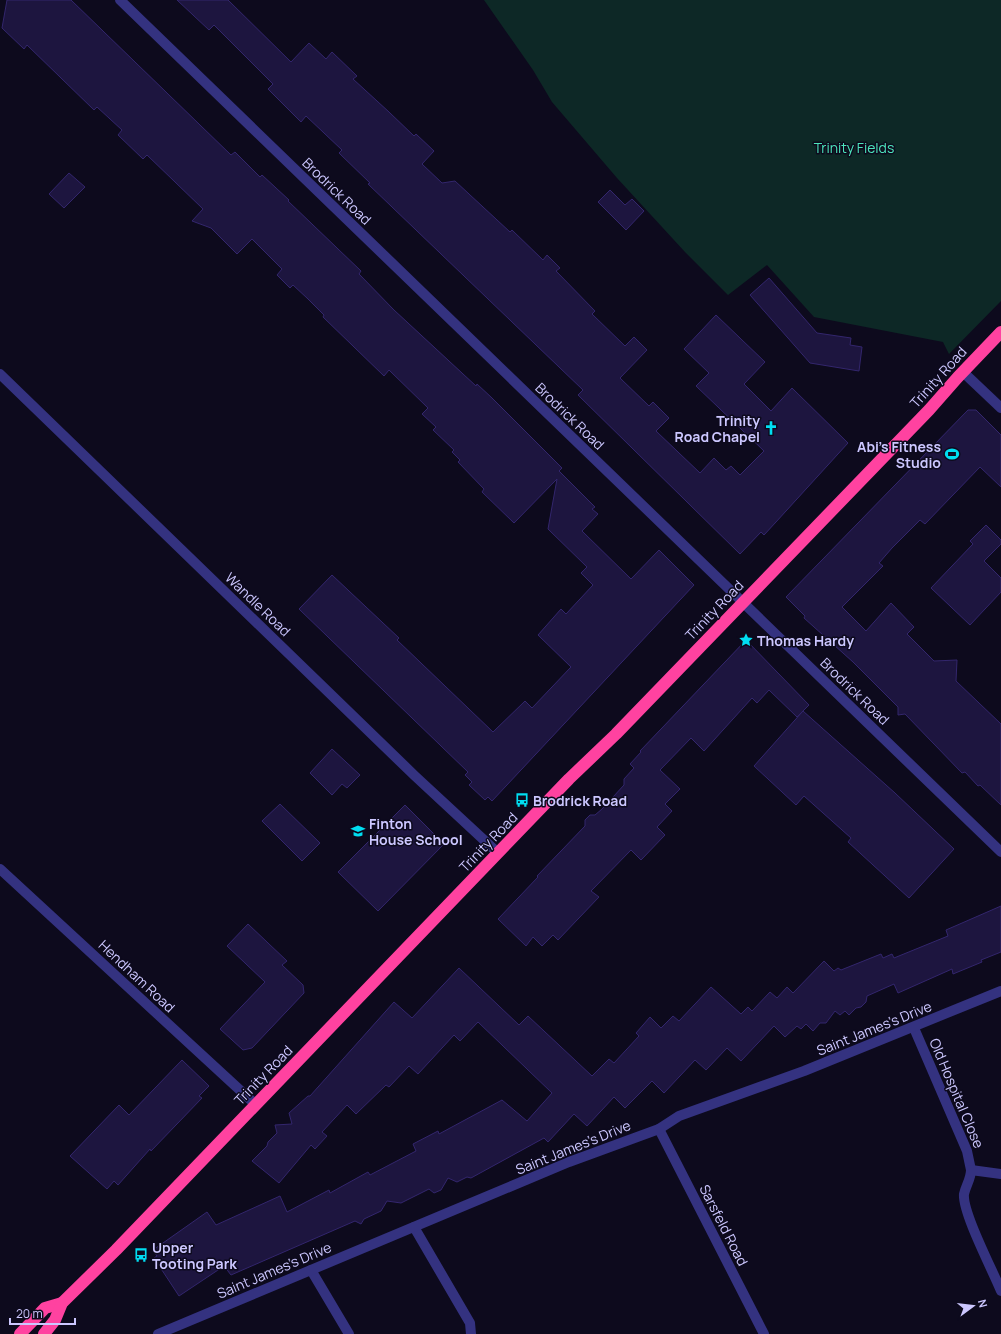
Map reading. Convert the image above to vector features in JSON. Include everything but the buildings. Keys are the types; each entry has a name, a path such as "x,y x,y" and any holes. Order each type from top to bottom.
{"highway":[{"name":"Trinity Road","path":"44,1334 55,1320 62,1303 116,1250 255,1104 929,410 1001,332"},
{"name":"Trinity Road","path":"20,1334 46,1308 62,1303"}],"street":[{"name":"Brodrick Road","path":"120,0 1001,852"},
{"path":"963,372 1001,408"},
{"name":"Wandle Road","path":"0,374 399,761 498,853"},
{"name":"Hendham Road","path":"0,869 255,1104"},
{"name":"Saint James's Drive","path":"158,1334 605,1148 659,1129 679,1116 804,1071 914,1028 1001,991"},
{"name":"Old Hospital Close","path":"914,1028 967,1151 971,1170 971,1179 964,1193 965,1203 968,1215 1001,1291"},
{"name":"Sarsfeld Road","path":"659,1129 764,1334"},
{"name":"Old Hospital Close","path":"971,1170 1001,1174"},
{"path":"414,1227 470,1323 471,1334"},
{"path":"311,1270 349,1334"}],"green space":[{"name":"Trinity Fields","path":"484,0 1001,0 1001,301 949,354 943,342 814,317 767,265 728,295 685,252 617,178 552,102 533,70"}],"place":[{"name":"Trinity Road Chapel","path":"771,428"},
{"name":"Abi's Fitness Studio","path":"952,454"},
{"name":"Thomas Hardy","path":"746,640"},
{"name":"Brodrick Road","path":"522,800"},
{"name":"Finton House School","path":"358,831"},
{"name":"Upper Tooting Park","path":"141,1255"}]}
